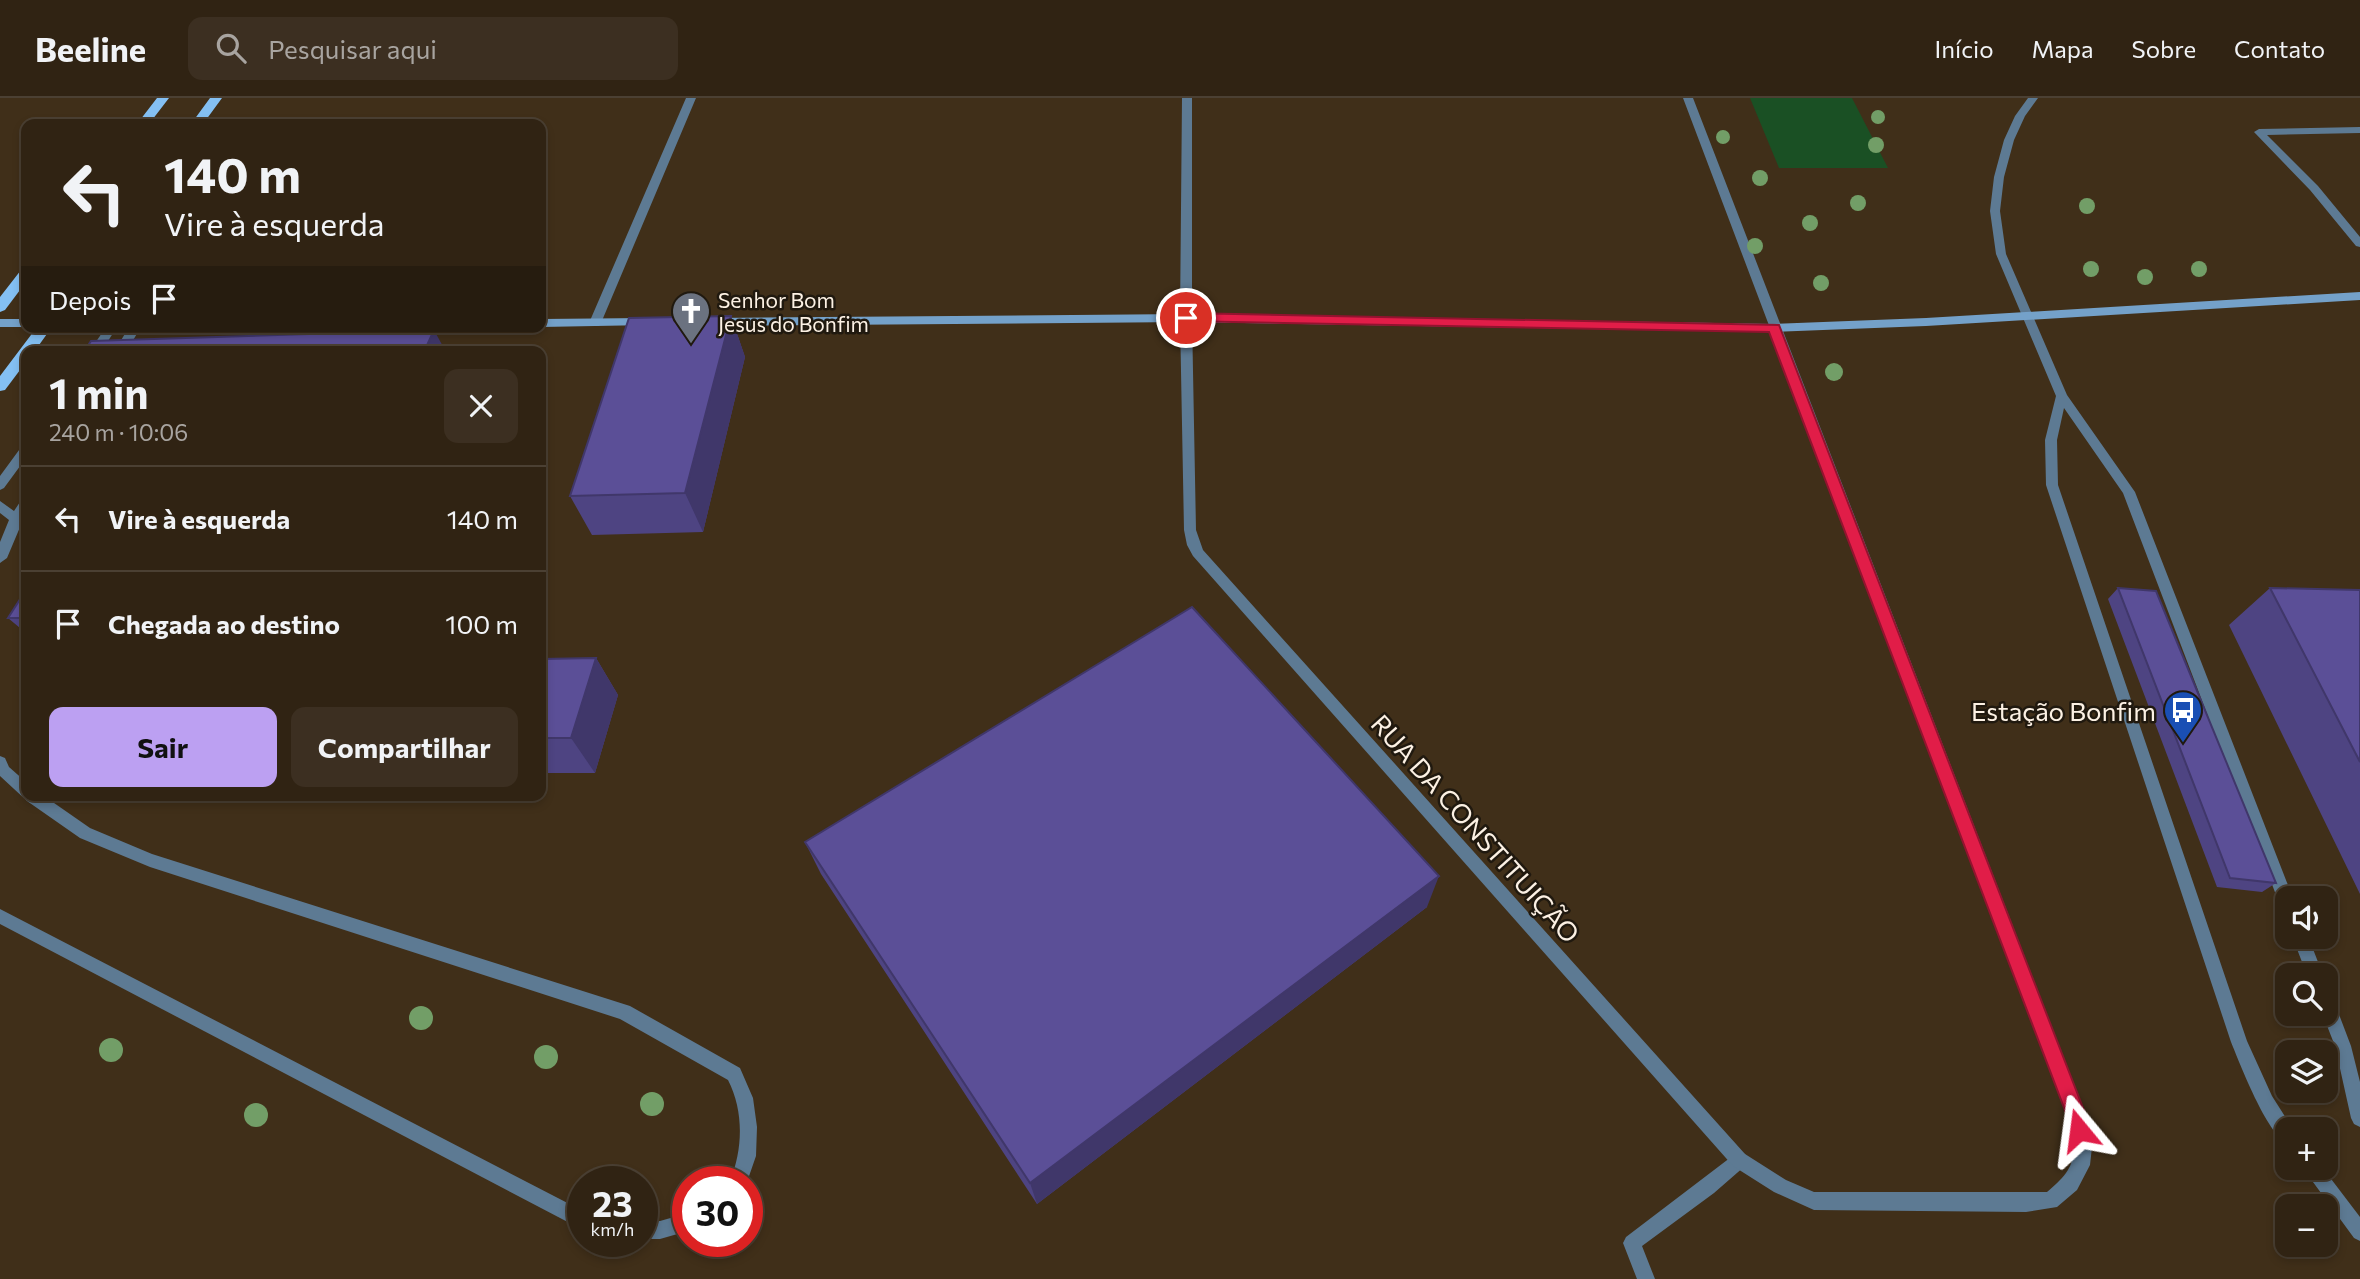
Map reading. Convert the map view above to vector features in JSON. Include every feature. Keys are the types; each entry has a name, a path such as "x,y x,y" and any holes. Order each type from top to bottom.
{"main road":[{"path":"147,119 163,98"},
{"path":"201,119 216,98"},
{"path":"0,307 21,280"},
{"path":"705,322 1186,318 1774,328 2358,299"},
{"path":"546,323 664,322"},
{"path":"0,323 21,323"},
{"path":"0,386 21,359"}],"street":[{"path":"596,323 691,98"},
{"name":"RUA DA CONSTITUIÇÃO","path":"1187,98 1186,318 1190,530 1193,545 1739,1160 1780,1186 1814,1201 2051,1201 2071,1184 2081,1165 2083,1147 2076,1113 1774,328"},
{"path":"1688,98 1774,328"},
{"path":"2033,98 2008,140 1999,177 1995,211 2001,254 2062,396 2129,492 2280,886"},
{"path":"2360,130 2259,132 2314,188 2360,244"},
{"path":"2062,396 2050,430 2052,485 2239,1042 2266,1102 2276,1117"},
{"path":"0,485 21,456"},
{"path":"0,506 16,519"},
{"path":"0,558 21,510"},
{"path":"0,762 4,771 21,786"},
{"path":"39,801 85,833 150,860 624,1012 734,1074 745,1101 748,1138 744,1166"},
{"path":"0,916 567,1213"},
{"path":"2335,1026 2343,1046 2360,1118"},
{"path":"1646,1279 1632,1243 1708,1187 1739,1160"},
{"path":"2321,1180 2360,1232"}],"green space":[{"path":"1750,98 1852,98 1888,168 1779,168"}],"building":[{"path":"731,316 685,493 570,496 629,318"},
{"path":"340,333 433,333 427,346 88,346 91,341"},
{"path":"2118,588 2156,591 2276,883 2230,878"},
{"path":"2270,588 2360,590 2360,762"},
{"path":"21,598 21,618 8,618"},
{"path":"1192,607 1439,876 1030,1183 805,842"},
{"path":"596,658 571,738 546,738 546,659"}],"place":[{"name":"Senhor Bom Jesus do Bonfim","path":"691,345"},
{"name":"Estação Bonfim","path":"2183,744"}],"route":[{"path":"1186,318 1774,328 2076,1113 2079,1130"}]}
